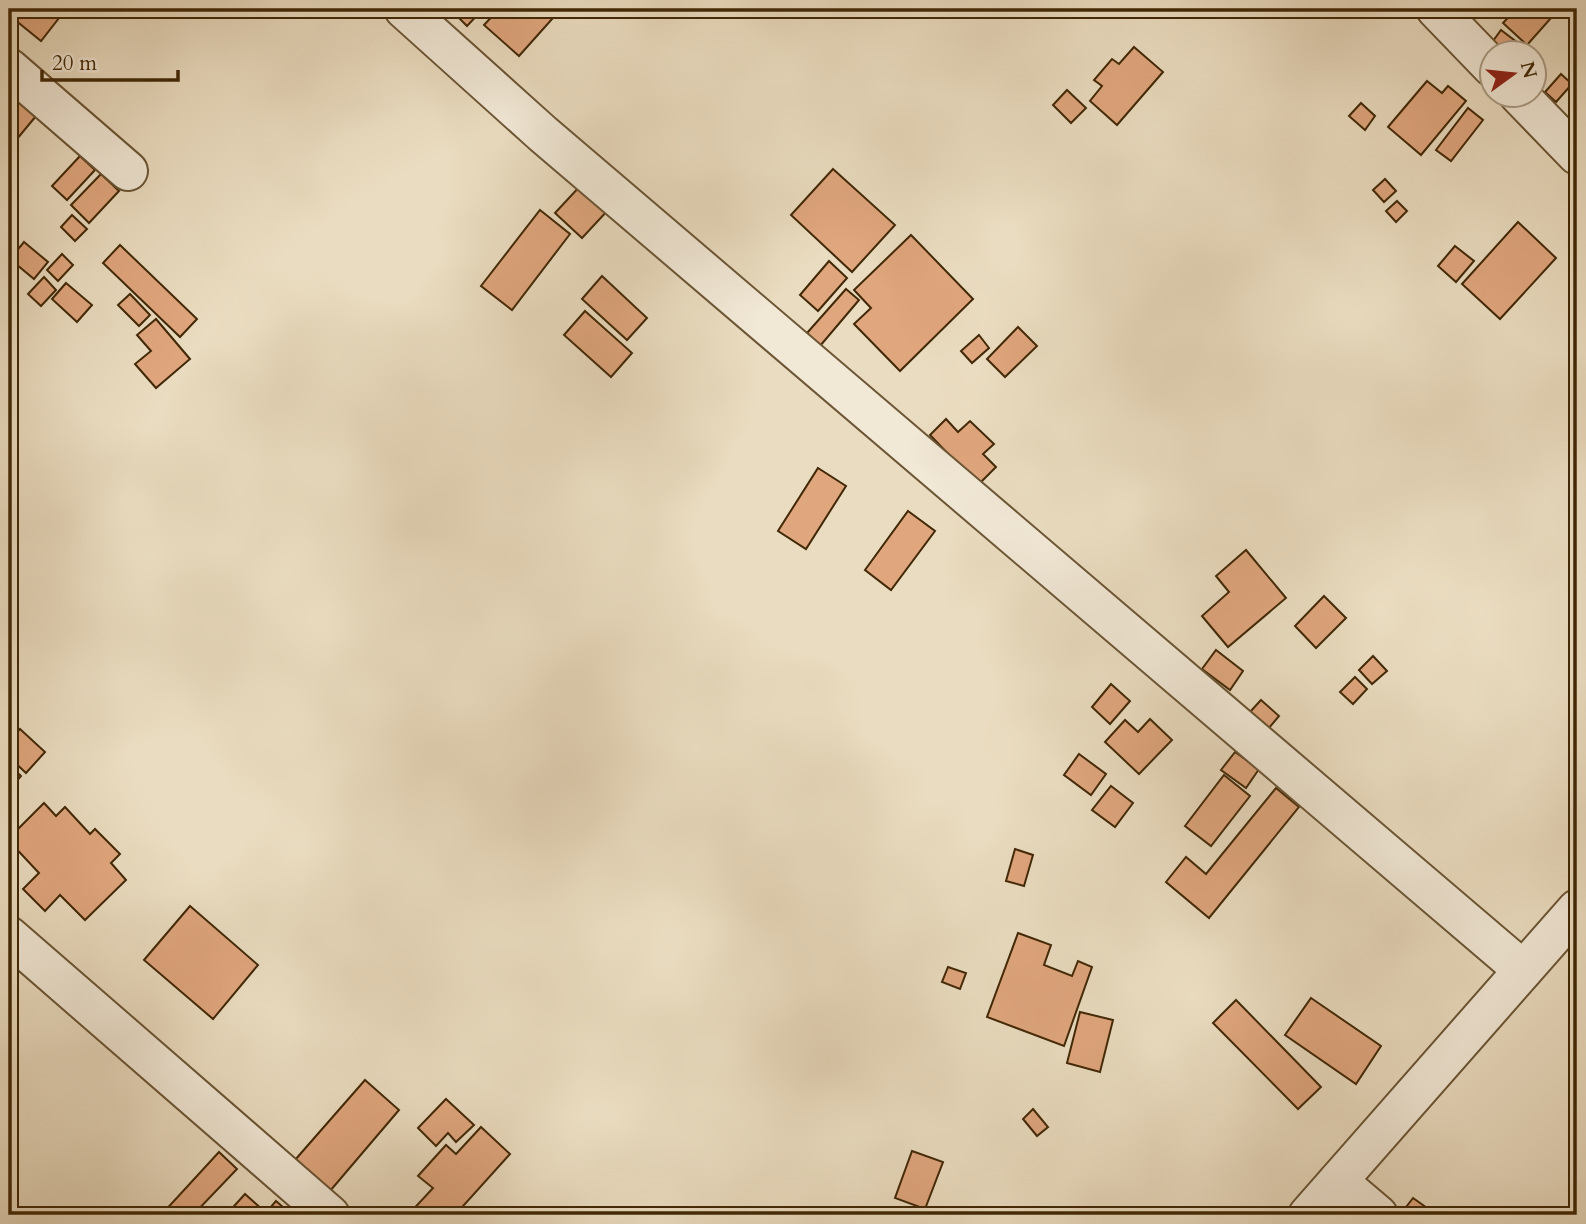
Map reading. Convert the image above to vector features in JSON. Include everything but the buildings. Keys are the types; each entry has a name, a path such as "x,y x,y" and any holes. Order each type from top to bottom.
{"street":[{"path":"404,9 543,134 1523,970"},
{"path":"1436,9 1478,52"},
{"path":"9,68 128,171"},
{"path":"1532,108 1577,155"},
{"path":"1308,1215 1577,909"},
{"path":"9,936 330,1215"},
{"path":"1338,1181 1378,1215"}]}
